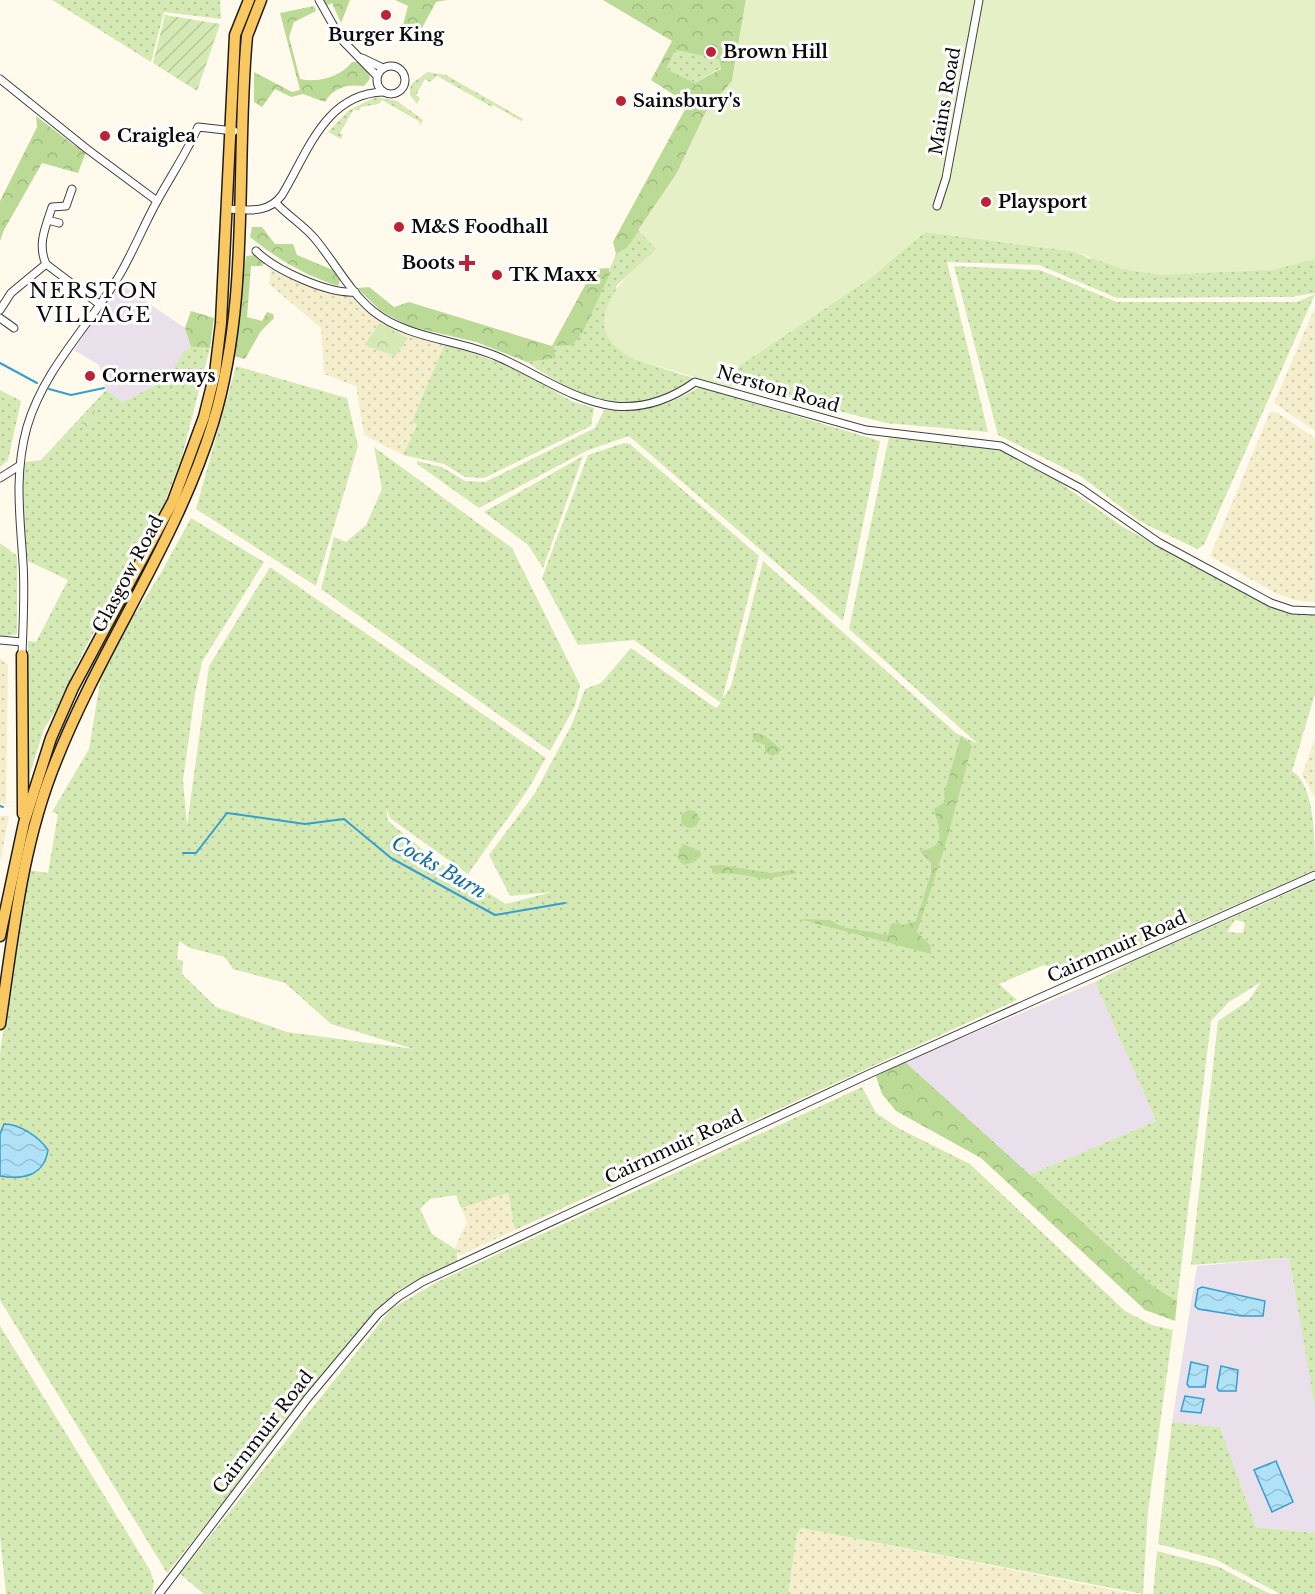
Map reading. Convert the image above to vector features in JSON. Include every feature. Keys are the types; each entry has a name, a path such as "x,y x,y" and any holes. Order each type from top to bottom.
{"main road":[{"name":"Glasgow Road","path":"0,1024 16,917 41,800 96,668 150,573 183,503 213,423 226,367 233,316 249,0"},
{"name":"Glasgow Road","path":"0,936 24,823 51,738 73,688 173,501 204,417 215,373 222,323 235,35 261,0"},
{"path":"22,655 24,823"}],"street":[{"path":"319,0 341,39 362,58 377,77 383,92"},
{"name":"Mains Road","path":"937,206 946,178 978,0"},
{"path":"362,58 383,68"},
{"path":"228,209 262,210 276,203 332,112 346,101 365,93 395,93 401,90 405,82 404,73 391,65 383,68 365,93"},
{"path":"0,79 87,149 157,201"},
{"path":"22,655 24,565 18,510 19,466 27,427 41,390 58,361 118,277 157,201 185,156 198,127 243,131"},
{"path":"72,189 66,206 52,207 41,243 42,254 46,264 99,303"},
{"name":"Nerston Road","path":"276,203 314,237 355,292 372,310 395,326 494,356 568,391 601,403 628,406 656,402 675,397 695,382 866,430 1001,446 1080,488 1158,542 1271,603 1292,610 1315,611"},
{"path":"48,220 59,223"},
{"path":"256,250 268,261 316,284 343,293 355,292"},
{"path":"1,305 11,293 46,264"},
{"path":"0,318 14,328"},
{"path":"0,478 19,466"},
{"path":"0,640 22,642"},
{"name":"Cairnmuir Road","path":"159,1594 307,1399 378,1314 398,1297 422,1282 837,1089 1315,875"}],"shaded area":[{"path":"271,266 353,295 372,311 445,343 412,421 417,425 403,455 364,435 356,386 324,374 321,328 269,284"},
{"path":"119,283 185,328 191,347 183,352 167,379 123,402 106,390 99,365 74,350"},
{"path":"1315,307 1315,431 1274,403"},
{"path":"1270,412 1278,413 1315,438 1315,602 1298,601 1277,594 1210,556"},
{"path":"0,658 8,665 6,804 0,804"},
{"path":"1315,738 1315,798 1302,775"},
{"path":"0,816 9,816 0,862"},
{"path":"1095,982 1156,1121 1029,1175 905,1062"},
{"path":"508,1193 515,1230 459,1256 455,1247 467,1222 461,1208"},
{"path":"1289,1258 1315,1405 1315,1533 1256,1527 1220,1427 1172,1422 1197,1266"},
{"path":"801,1528 1134,1594 788,1594 797,1534"}],"green space":[{"path":"52,0 220,0 221,19 164,12 151,62"},
{"path":"324,0 350,0 341,23 332,3 326,6"},
{"path":"395,0 447,0 436,2 415,41 401,33 408,6"},
{"path":"603,0 746,0 732,81 706,112 677,173 627,248 616,254 613,242 688,104 651,80 672,41","holes":["675,50 719,59 721,69 695,83 666,69"]},
{"name":"Playsport","path":"746,0 1315,0 1315,259 1273,270 1161,275 1122,269 1073,251 925,232 869,279 739,366 732,388 634,359 615,347 606,333 604,318 609,303 618,288 630,273 657,250 638,230 677,173 706,112 732,81"},
{"path":"1315,0 1315,293 1291,297 1117,298 1039,265 947,262 988,432 886,423 743,387 735,376 739,366 869,279 925,232 1073,251 1090,259"},
{"path":"314,6 316,11 294,22 289,37 300,79 329,78 341,72 352,62 358,62 368,70 370,79 364,86 347,86 337,90 325,102 303,94 291,97 275,89 262,107 254,102 254,72 292,92 300,90 280,13"},
{"path":"165,15 220,24 197,91 153,63"},
{"path":"674,50 719,58 721,68 695,83 665,69"},
{"path":"427,72 446,75 523,119 521,121 493,105 492,107 437,76 430,82 425,79 416,95 420,98 417,104 410,95 411,86"},
{"path":"376,97 397,101 423,120 419,127 420,122 382,100 379,104 361,107 359,111 354,109 340,133 343,135 341,139 328,132 349,110"},
{"path":"36,116 75,146 87,149 78,173 42,163 0,241 0,201 37,127"},
{"path":"252,227 262,227 275,244 293,244 297,255 333,270 340,280 338,286 303,272 271,253 250,237"},
{"path":"638,230 657,249 616,286 634,359 696,379 660,399 642,403 607,401 574,390 527,362 555,358 552,346 573,344 584,330 616,254 627,248"},
{"path":"257,255 264,263 262,266 251,266 247,317 262,321 267,312 273,314 274,318 261,331 245,359 233,356 246,256"},
{"path":"954,266 1040,270 1117,302 1297,302 1315,294 1204,545 1197,549 1139,521 1082,477 998,435"},
{"path":"609,268 609,275 584,330 573,345 553,346 556,358 527,362 476,342 408,326 381,311 357,288 369,287 394,307 409,302 552,346 594,269"},
{"path":"191,311 214,318 210,348 191,347 185,328"},
{"path":"380,323 408,338 395,356 364,345"},
{"path":"445,343 520,370 571,401 594,408 591,426 484,478 465,477 444,464 403,455 417,425 412,421"},
{"path":"191,347 210,348 181,460 162,509 83,652 58,707 44,729 27,783 28,641 36,642 68,580 28,561 21,510 20,463 41,460 106,390 123,402 167,379 183,352"},
{"path":"236,366 347,398 358,446 316,586 196,509"},
{"path":"699,387 880,441 843,621 629,436 586,451 479,508 417,464 417,461 442,467 465,481 485,482 595,428 604,410 664,404"},
{"path":"0,390 21,401 8,460 0,467"},
{"path":"91,408 99,414 86,427 79,421"},
{"path":"889,437 999,449 1056,480 1123,527 1271,607 1294,614 1315,615 1315,694 1292,771 1300,778 1309,800 1314,829 1315,870 1073,976 1044,965 999,984 1017,1000 515,1230 508,1193 461,1208 456,1195 430,1199 420,1209 432,1234 457,1250 457,1261 399,1290 379,1308 167,1573 0,1300 0,1053 28,870 48,873 58,814 52,812 89,749 103,664 161,573 191,518 264,562 202,662 195,694 183,780 187,825 209,666 270,567 546,758 527,791 468,874 390,818 386,807 388,821 435,860 506,904 552,892 510,896 489,855 535,793 572,724 585,689 601,683 631,648 716,708 721,703 634,640 578,645 542,578 588,455 624,443 630,444 759,556 722,700 731,686 763,561 956,733 978,744 849,629","holes":["179,941 190,948 225,957 233,969 285,983 331,1024 414,1049 287,1032 216,1007 182,974 183,961 177,959"]},
{"path":"374,447 512,548 580,685 575,706 550,751 321,589 334,537 346,542 366,525 382,489"},
{"path":"583,456 543,568 528,545 484,512"},
{"path":"0,543 17,556 17,634 0,637"},
{"path":"753,733 764,735 782,750 773,756 765,752 765,745 754,741"},
{"path":"961,736 972,746 945,846 917,932 930,945 931,954 799,919 830,920 842,927 888,935 891,924 898,922 903,925 916,921 931,874 931,863 920,851 929,849 939,841 940,835 934,809 945,802 944,794"},
{"path":"690,810 696,813 699,819 696,825 690,828 684,825 681,819 684,813"},
{"path":"683,844 700,851 701,856 694,862 683,865 678,858"},
{"path":"721,865 771,873 793,870 797,873 766,879 712,873 712,866"},
{"path":"1315,881 1315,1407 1289,1258 1191,1265 1218,1021 1249,1000 1261,982 1229,1002 1211,1021 1177,1301 1154,1287 1029,1175 1156,1121 1095,982 1136,960","holes":["1235,920 1245,922 1243,933 1227,932"]},
{"path":"905,1062 1154,1287 1177,1301 1175,1321 1145,1310 981,1158 896,1111 882,1094 876,1076"},
{"path":"862,1087 876,1113 900,1129 970,1164 1125,1311 1152,1325 1173,1330 1148,1511 1143,1594 801,1528 797,1534 788,1594 204,1594 180,1574 391,1309 437,1282"},
{"path":"0,1326 150,1570 154,1582 152,1594 6,1594 0,1536"},
{"path":"1172,1422 1220,1427 1256,1527 1315,1533 1315,1594 1280,1594 1215,1559 1158,1544"},
{"path":"1157,1551 1219,1567 1270,1594 1153,1594"}],"water":[{"path":"4,1124 29,1132 48,1150 46,1159 37,1171 17,1177 0,1176 0,1134"},
{"path":"1202,1287 1265,1301 1263,1316 1242,1316 1198,1309 1195,1306 1198,1289"},
{"path":"1191,1362 1208,1366 1205,1387 1189,1387 1187,1384"},
{"path":"1221,1366 1238,1370 1236,1391 1219,1391 1217,1388"},
{"path":"1185,1396 1204,1399 1201,1413 1181,1411"},
{"path":"1276,1461 1293,1502 1272,1512 1254,1470"}],"waterway":[{"path":"0,363 37,383"},
{"path":"49,389 71,395 104,388"},
{"name":"Cocks Burn","path":"183,853 196,853 227,813 305,824 344,819 391,858 495,915 565,903"}],"place":[{"name":"Burger King","path":"386,15"},
{"name":"Brown Hill","path":"711,52"},
{"name":"Sainsbury's","path":"621,101"},
{"name":"Craiglea","path":"105,136"},
{"name":"Playsport","path":"986,202"},
{"name":"M&S Foodhall","path":"399,227"},
{"name":"Boots","path":"467,263"},
{"name":"TK Maxx","path":"497,275"},
{"name":"Cornerways","path":"90,376"}],"district":[{"name":"NERSTON VILLAGE","path":"94,303"}]}
